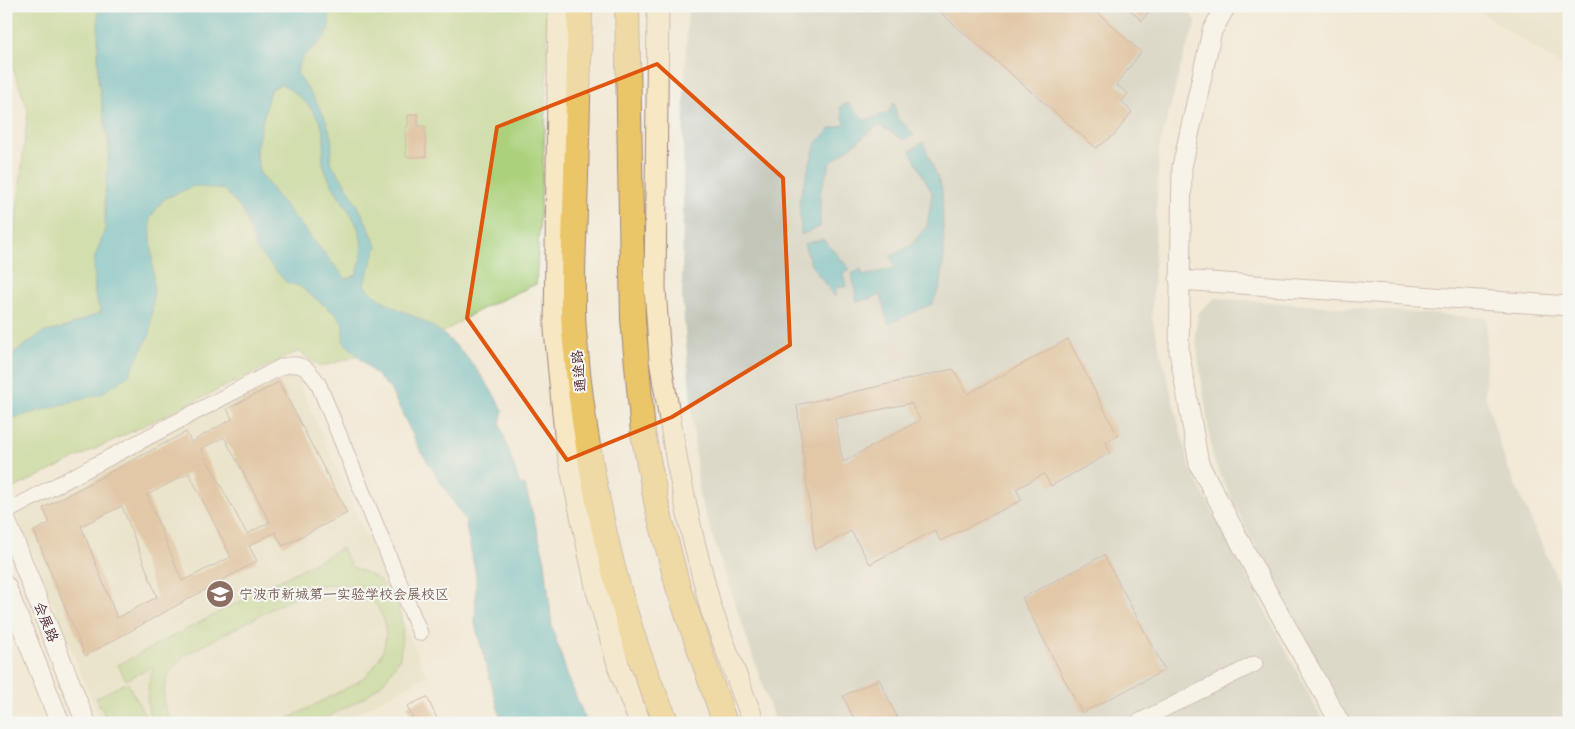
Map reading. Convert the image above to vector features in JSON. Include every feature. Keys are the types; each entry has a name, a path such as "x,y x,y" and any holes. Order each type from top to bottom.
{"main road":[{"path":"559,6 555,331 566,444 596,591 620,671 640,723"},
{"name":"通途路","path":"580,6 574,330 584,416 597,495 623,601 656,699 667,723"},
{"path":"627,6 632,319 643,433 657,506 678,587 725,723"},
{"path":"658,6 655,288 660,360 677,462 692,534 711,609 754,723"}],"street":[{"path":"1226,6 1212,31 1182,167 1179,351 1199,464 1340,723"},
{"path":"1179,280 1569,306"},
{"path":"6,512 281,366 293,364 304,366 318,383 420,633"},
{"name":"会展路","path":"6,520 86,723"},
{"name":"会展路","path":"6,586 60,723"},
{"path":"1136,723 1255,664"}],"highlighted area":[{"path":"657,64 783,178 790,345 672,417 567,460 467,318 497,127"}],"shaded area":[{"path":"688,6 1181,6 1197,21 1184,55 1159,149 1152,318 1190,468 1324,723 775,723 699,496 682,297 684,97"},
{"path":"1470,6 1569,6 1569,69 1565,68"},
{"path":"1215,298 1487,318 1485,394 1505,461 1569,606 1569,723 1350,723 1245,526 1213,460 1195,335 1198,313"},
{"name":"宁波市新城第一实验学校会展校区","path":"292,366 427,676 338,723 101,723 15,511"}],"green space":[{"path":"6,6 548,6 546,109 536,284 477,311 445,331 320,367 299,351 8,491 6,485 6,242 14,239 28,110 6,49"},
{"path":"342,548 351,566 375,577 396,600 403,625 400,657 384,682 365,697 317,723 280,723 358,682 375,666 383,648 385,630 381,614 371,600 356,589 337,584 315,586 185,655 168,675 164,690 164,704 171,723 153,723 148,708 148,694 154,666 126,680 118,665"},
{"path":"127,682 149,723 109,723 96,698"}],"water":[{"path":"98,6 327,6 330,19 328,29 324,37 305,55 297,73 324,115 331,138 330,162 356,203 377,246 364,284 380,299 429,324 458,347 490,388 503,410 500,424 520,485 525,485 545,560 552,627 567,674 587,723 502,723 475,624 476,577 465,520 420,450 390,389 343,341 343,324 338,316 299,286 287,283 256,249 244,213 225,190 194,186 164,199 150,218 154,289 150,334 129,375 101,394 6,420 6,358 42,333 66,327 101,312 95,296 94,260 105,229 105,197 109,149 98,80","holes":["281,84 302,99 319,120 324,136 323,158 326,173 359,232 361,258 356,275 346,279 277,196 259,171 256,149 270,90"]},
{"path":"894,102 898,119 915,135 904,140 879,125 830,163 820,193 820,227 801,235 799,200 816,143 830,129 845,124 840,107 848,103 865,120 888,113"},
{"path":"923,142 942,189 944,254 941,285 932,304 888,324 881,295 857,302 852,274 861,269 863,276 895,268 891,256 910,246 927,226 932,193 910,151"},
{"path":"823,239 850,269 843,273 846,287 837,287 835,297 811,265 804,244"}],"building":[{"path":"933,6 1090,6 1141,52 1116,85 1128,93 1122,102 1132,112 1114,135 1096,148"},
{"path":"1126,6 1152,6 1142,21"},
{"path":"418,114 418,126 425,126 426,157 406,157 405,127 408,127 408,115"},
{"path":"1068,339 1118,436 1106,442 1110,453 1051,486 1044,474 1016,489 1022,500 940,541 935,530 870,564 851,531 815,550 797,405 953,369 968,394","holes":["911,403 920,420 843,462 835,419"]},
{"path":"279,382 347,513 283,546 275,532 249,546 257,561 85,656 34,531 50,523 43,508 186,432 191,442 232,419 227,409","holes":["224,437 270,522 247,534 201,449","189,473 231,557 182,581 147,495","122,506 157,597 117,618 81,526"]},
{"path":"1104,555 1165,670 1082,713 1022,598"},
{"path":"879,679 900,723 856,723 843,696"},
{"path":"427,697 439,723 415,723 407,706"}],"place":[{"name":"宁波市新城第一实验学校会展校区","path":"220,594"}]}
